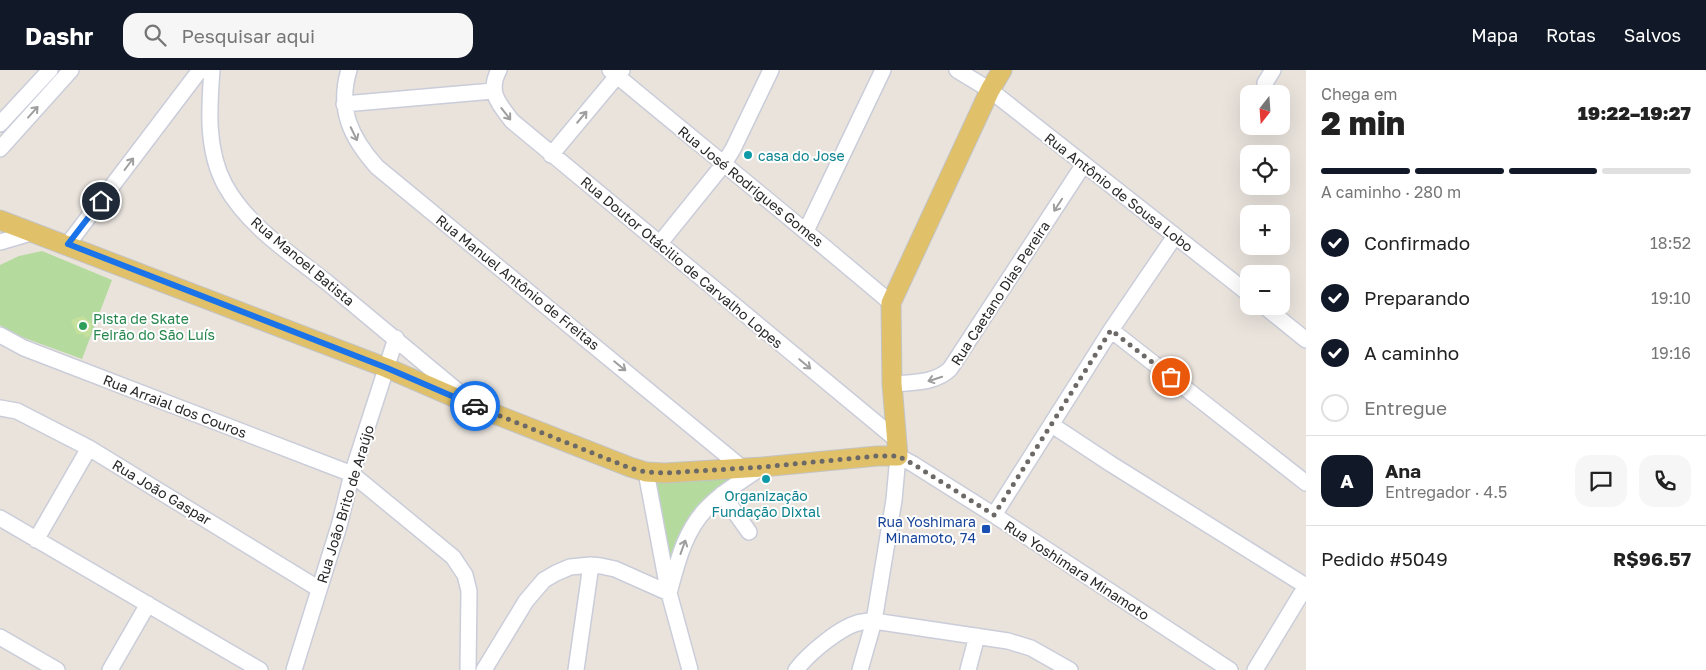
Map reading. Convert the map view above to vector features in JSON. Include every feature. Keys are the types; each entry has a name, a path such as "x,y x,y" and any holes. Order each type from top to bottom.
{"main road":[{"path":"4,226 34,232 68,244 387,368 477,407 630,468 646,472 665,473 762,467 877,456 898,448 892,384 890,304 990,90 1002,70"}],"street":[{"path":"0,124 50,70"},
{"path":"0,149 70,70"},
{"path":"68,244 200,70"},
{"name":"Rua Manoel Batista","path":"212,70 210,120 215,157 224,184 240,208 262,230 396,338 477,407"},
{"name":"Rua Manuel Antônio de Freitas","path":"348,70 344,87 344,104 351,127 362,150 378,166 741,467"},
{"path":"344,104 493,92 499,70"},
{"path":"660,244 724,165 772,70"},
{"path":"806,231 883,70"},
{"name":"Rua Antônio de Sousa Lobo","path":"957,70 990,90 1240,287"},
{"path":"551,155 616,72"},
{"name":"Rua José Rodrigues Gomes","path":"616,72 890,304"},
{"name":"Rua Doutor Otácilio de Carvalho Lopes","path":"493,92 499,104 512,121 660,244 898,448"},
{"name":"Rua Caetano Dias Pereira","path":"892,384 929,381 944,376 950,370 1084,164"},
{"path":"0,242 34,232"},
{"path":"994,515 1111,330 1175,236"},
{"path":"1275,315 1306,340"},
{"path":"1111,330 1306,483"},
{"name":"Rua Arraial dos Couros","path":"0,335 24,348 352,474 453,557 465,574 469,591 468,670"},
{"name":"Rua João Brito de Araújo","path":"294,670 352,474 396,338"},
{"name":"Rua João Gaspar","path":"0,408 17,411 89,448 319,589"},
{"path":"1052,425 1306,586 1255,670"},
{"path":"36,540 89,448"},
{"path":"860,670 874,621 894,500 898,448"},
{"name":"Rua Yoshimara Minamoto","path":"898,448 913,464 1230,670"},
{"path":"669,593 687,536 706,509 722,494 762,467"},
{"path":"646,472 669,593 690,670"},
{"path":"722,494 749,532"},
{"path":"0,518 260,670"},
{"path":"484,670 526,601 544,580 570,567 591,565 615,569 669,593"},
{"path":"576,670 591,565"},
{"path":"110,670 148,604"},
{"path":"796,670 802,662 822,645 848,627 862,622 874,621 1008,641 1031,648 1070,670"},
{"path":"968,670 977,636"},
{"path":"0,637 57,670"}],"green space":[{"path":"42,251 112,280 82,359 11,333 0,325 0,265 19,256"},
{"name":"Pista de Skate Feirão do São Luís","path":"83,316 92,324 90,336 85,338 84,334 77,334 71,320"},
{"path":"736,476 704,505 669,575 654,479"}],"way so far":[{"path":"475,406 630,468 646,472 665,473 762,467 877,456 898,456 994,515 1111,330 1171,377"}],"place":[{"name":"casa do Jose","path":"748,155"},
{"name":"Pista de Skate Feirão do São Luís","path":"83,326"},
{"name":"Organização Fundação Dixtal","path":"766,479"},
{"name":"Rua Yoshimara Minamoto, 74","path":"986,529"}],"route":[{"path":"101,201 68,244 387,368 475,406"}]}
